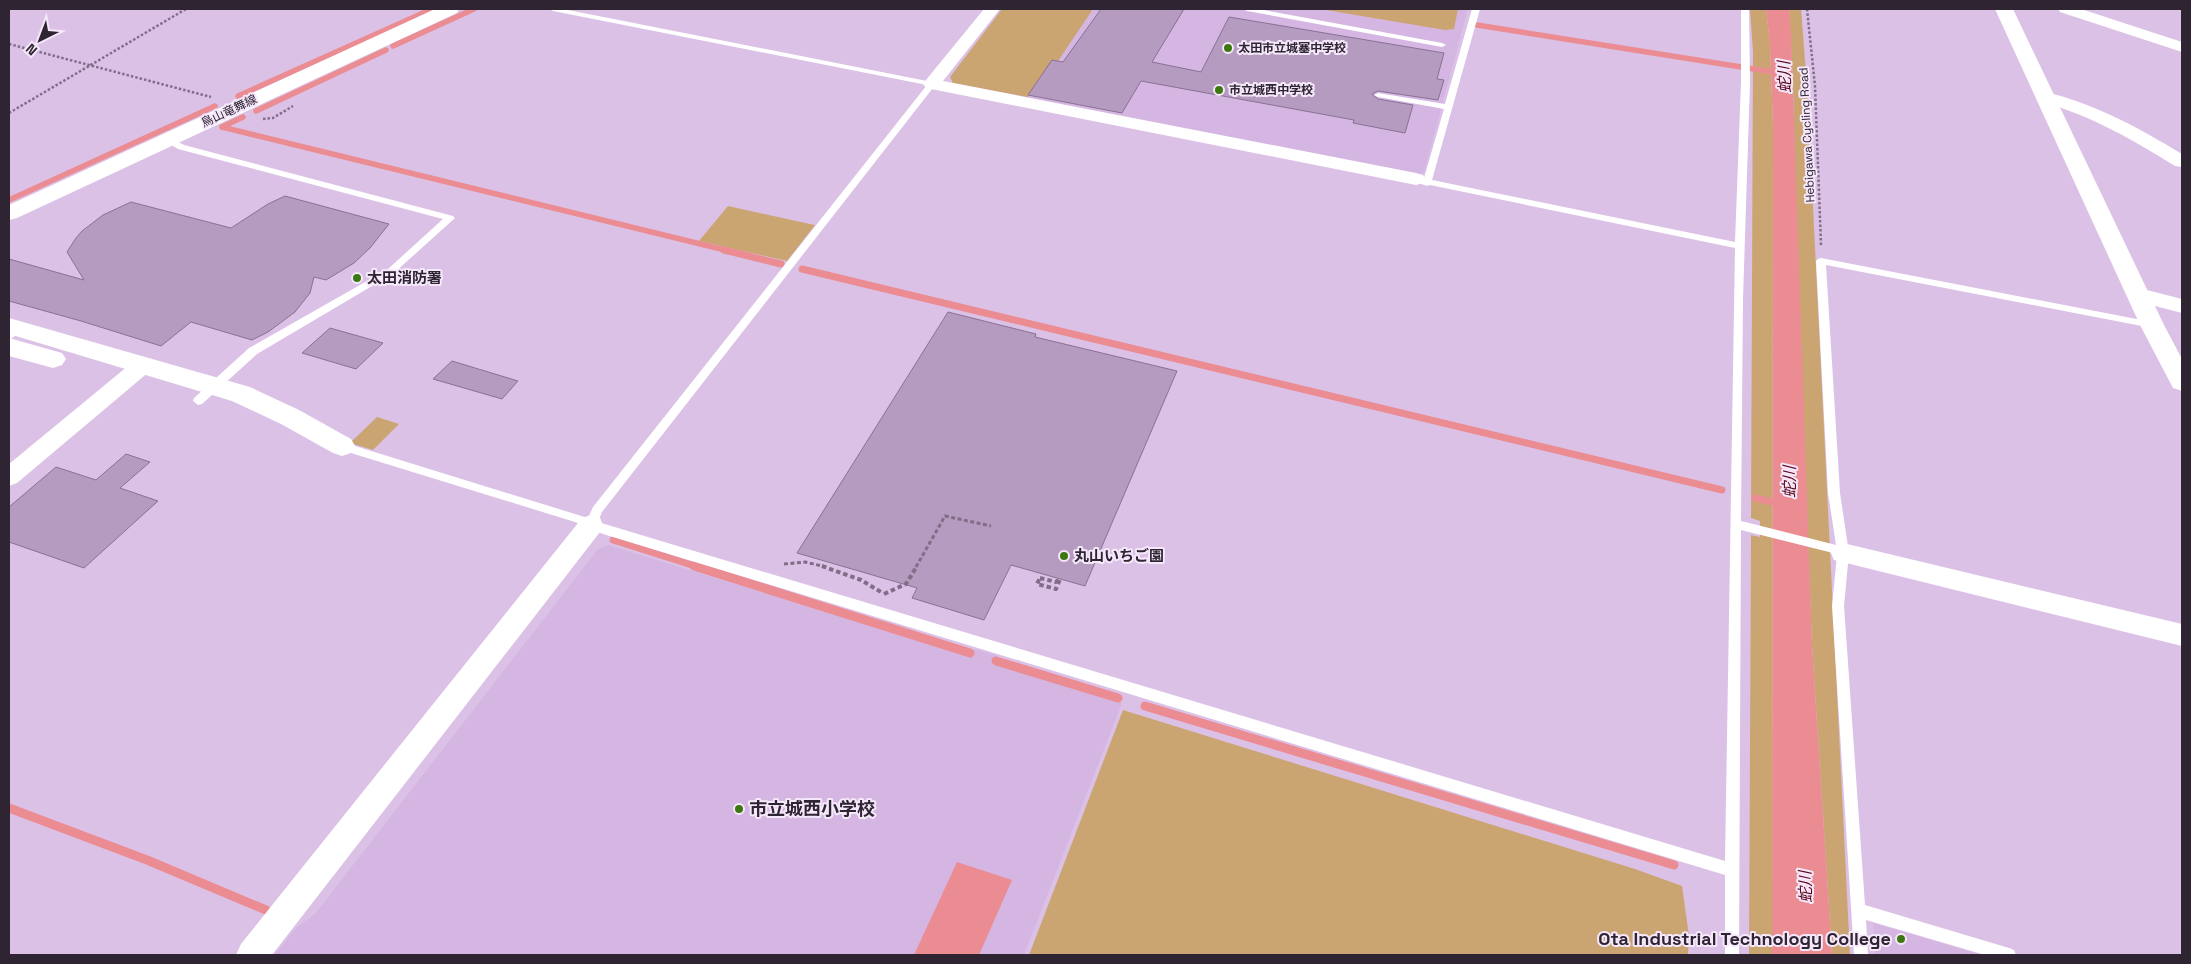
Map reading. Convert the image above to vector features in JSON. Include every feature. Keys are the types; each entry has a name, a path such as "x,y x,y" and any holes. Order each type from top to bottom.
{"street":[{"name":"鳥山竜舞線","path":"9,213 450,9"},
{"path":"992,9 932,84 1421,181"},
{"path":"2004,9 2152,325 2182,382"},
{"path":"2066,9 2182,47"},
{"path":"2046,97 2067,102 2130,132 2182,162"},
{"path":"2139,295 2182,306"},
{"path":"11,335 206,394 342,446"},
{"path":"9,477 134,373"},
{"path":"252,955 591,524"},
{"path":"1837,551 2182,635"}],"lane":[{"path":"553,9 932,84 597,510 591,524"},
{"path":"1247,9 1442,44"},
{"path":"1476,9 1448,106 1421,181 1739,246"},
{"path":"1732,955 1731,870 1740,525 1739,246 1747,72 1745,9"},
{"path":"1378,95 1448,106"},
{"path":"168,139 181,148 450,218 391,271 254,351 206,394"},
{"path":"1861,955 1838,606 1837,551 1821,261 2133,323 2152,325"},
{"path":"342,446 772,580 1731,870"},
{"path":"1740,525 1837,551"},
{"path":"1858,910 2009,955"}],"path":[{"path":"9,113 186,9"},
{"name":"Hebigawa Cycling Road","path":"1807,9 1815,86 1821,261"},
{"path":"9,44 223,100 237,107"},
{"path":"878,612 884,594 906,584 945,516 949,515 991,526"},
{"path":"772,580 780,567 797,560 850,575 873,586 884,594"},
{"path":"1040,578 1056,582 1060,579 1056,589 1037,584 1040,578"}],"shaded area":[{"name":"市立城西中学校","path":"1002,9 1468,9 1424,173 1415,175 953,83 950,77"},
{"path":"1002,9 1093,9 1058,61 1052,60 1028,97 953,83 950,77"},
{"path":"1320,9 1458,9 1454,29 1445,30"},
{"path":"1750,9 1766,9 1770,44 1773,126 1772,955 1749,955 1751,535 1760,537 1760,521 1751,518 1753,52"},
{"path":"1789,9 1801,9 1807,85 1850,955 1832,955 1812,645"},
{"path":"728,206 815,225 787,261 699,241"},
{"path":"377,417 399,424 373,450 350,443"},
{"name":"市立城西小学校","path":"608,545 970,656 974,649 998,656 995,664 1122,703 1024,955 274,955 297,927 315,914 598,549"},
{"path":"1123,710 1635,869 1682,886 1689,936 1688,955 1029,955"},
{"name":"Ota Industrial Technology College","path":"1873,923 1982,955 1875,955"}],"water":[{"name":"蛇川","path":"1766,9 1789,9 1791,32 1812,645 1832,955 1772,955 1773,126 1770,44"},
{"path":"957,862 1012,880 979,955 914,955"}],"building":[{"path":"1101,9 1184,9 1152,62 1201,72 1229,17 1444,53 1437,79 1444,80 1438,100 1378,91 1372,94 1378,99 1413,105 1405,133 1353,123 1354,120 1141,81 1122,113 1028,95 1052,60 1063,62"},
{"path":"285,196 389,224 370,248 354,263 326,280 314,277 310,293 295,312 268,332 252,340 191,322 161,346 9,301 9,259 84,280 67,252 82,231 103,215 131,202 231,228 268,204"},
{"path":"948,312 1036,334 1035,337 1177,371 1085,586 1011,565 984,620 912,598 917,588 797,553"},
{"path":"330,328 383,343 356,369 302,353"},
{"path":"452,361 518,381 502,399 433,379"},
{"path":"126,454 150,462 120,488 158,501 84,568 9,542 9,507 56,467 96,480"}],"waterway":[{"path":"238,96 432,9"},
{"path":"393,46 474,9"},
{"name":"蛇川","path":"1477,25 1779,73"},
{"path":"256,111 386,50"},
{"path":"9,200 215,106"},
{"path":"243,117 222,127 729,251"},
{"path":"724,250 781,264"},
{"path":"802,269 1722,490"},
{"name":"蛇川","path":"1755,498 1782,504"},
{"path":"613,540 698,567"},
{"path":"694,566 970,653"},
{"path":"996,661 1118,698"},
{"path":"1145,706 1674,865"},
{"path":"9,808 147,860 266,910"}],"place":[{"name":"太田市立城塞中学校","path":"1228,48"},
{"name":"市立城西中学校","path":"1219,90"},
{"name":"太田消防署","path":"357,278"},
{"name":"丸山いちご園","path":"1064,556"},
{"name":"市立城西小学校","path":"739,809"},
{"name":"Ota Industrial Technology College","path":"1901,939"}]}
